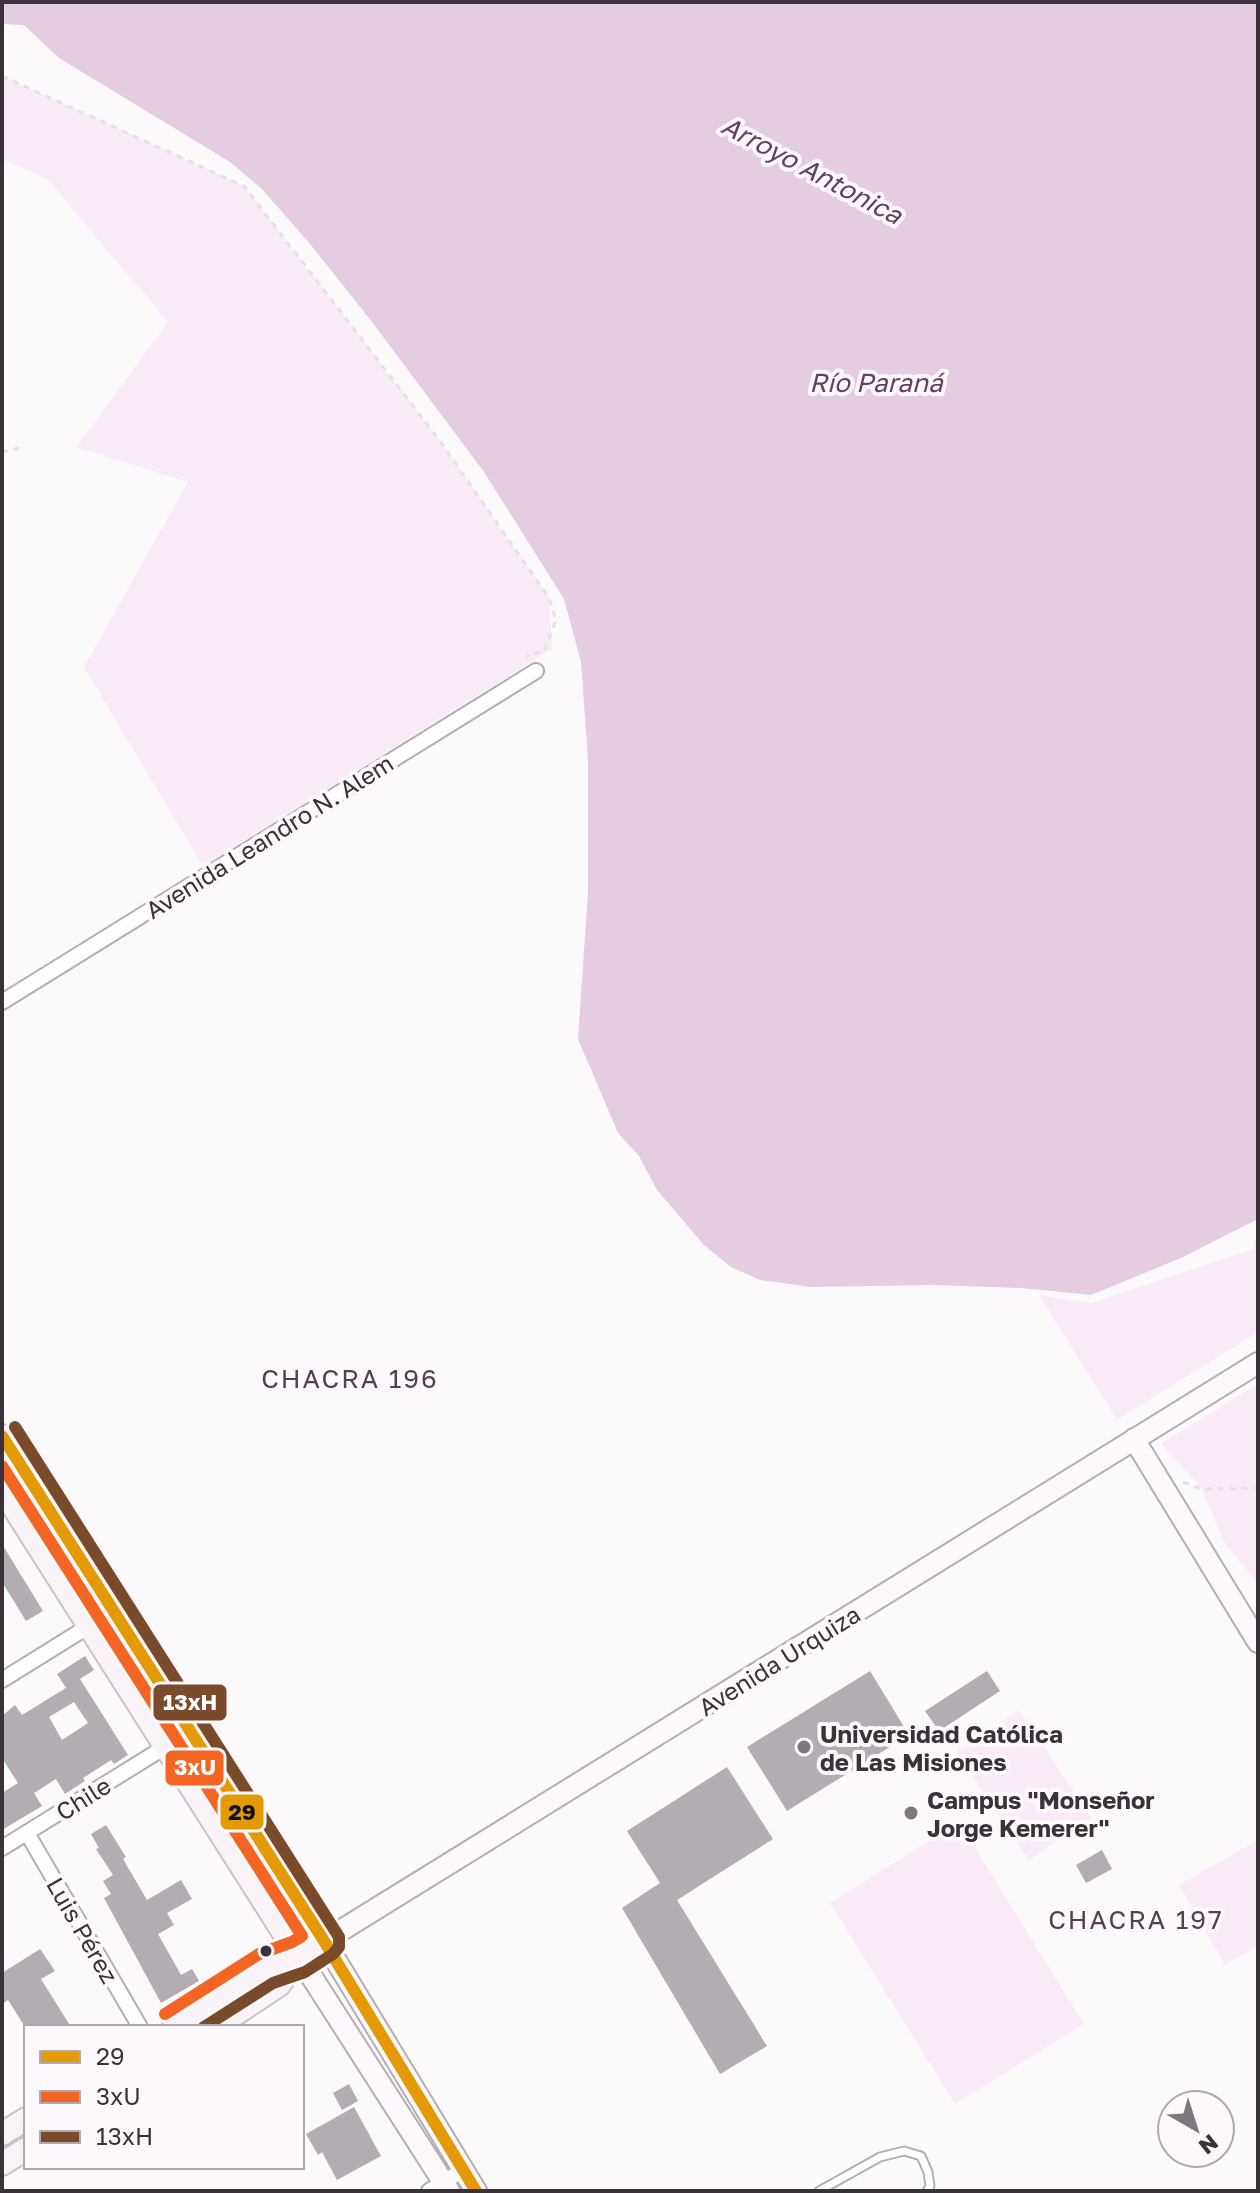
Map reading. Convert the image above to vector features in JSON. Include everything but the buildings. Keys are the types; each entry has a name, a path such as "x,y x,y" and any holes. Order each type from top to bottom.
{"main road":[{"name":"Avenida Urquiza","path":"177,2025 266,1968 299,1957 1258,1363"},
{"path":"2,1436 324,1941 476,2191"},
{"path":"1134,1439 1258,1642"},
{"path":"4,1497 299,1957 441,2188"},
{"name":"Avenida Urquiza","path":"219,2025 279,1985 299,1957"},
{"path":"2,2134 24,2120"},
{"path":"2,2164 24,2150"}],"street":[{"name":"Avenida Leandro N. Alem","path":"2,1002 536,671"},
{"path":"2,1680 89,1626"},
{"name":"Chile","path":"2,1848 165,1747"},
{"name":"Luis Pérez","path":"27,1833 139,2025"},
{"path":"441,2188 463,2170"}],"lane":[{"path":"819,2191 880,2157 904,2151 921,2156 928,2172 930,2186 927,2191"}],"path":[{"path":"2,76 244,186 440,441 549,598 556,620 544,652 528,654 518,682"},
{"path":"2,452 19,448"},
{"path":"1162,1485 1181,1481 1202,1489 1258,1488"}],"shaded area":[{"path":"2,76 244,186 440,441 549,598 552,649 203,866 84,667 188,482 77,447 168,322 47,179 2,159"},
{"path":"1257,1234 1258,1332 1117,1420 1039,1295 1091,1303 1253,1249"},
{"path":"1258,1384 1258,1584 1224,1542 1202,1489 1161,1443"},
{"path":"1019,1710 1092,1818 1029,1860 956,1752"},
{"path":"959,1822 1084,2024 955,2104 830,1903"},
{"path":"1258,1840 1258,1946 1225,1965 1179,1885"}],"water":[{"name":"Río Paraná","path":"2,2 1258,2 1258,1219 1181,1258 1091,1295 1021,1288 934,1285 811,1287 760,1280 731,1267 704,1245 657,1190 639,1156 618,1133 578,1039 588,892 588,760 581,662 564,599 484,472 372,322 262,189 230,162 59,58 24,25 2,24"}],"transit line":[{"name":"13xH","path":"15,1427 339,1937 339,1947 333,1954 305,1972 273,1983 207,2025"},
{"name":"29","path":"2,1436 324,1941 476,2191"},
{"name":"3xU","path":"2,1466 302,1936 259,1954 165,2014"}],"place":[{"name":"Universidad Católica de Las Misiones","path":"804,1747"},
{"name":"Campus \"Monseñor Jorge Kemerer\"","path":"911,1813"}],"district":[{"name":"CHACRA 196","path":"350,1378"},
{"name":"CHACRA 197","path":"1136,1919"}],"water label":[{"name":"Arroyo Antonica","path":"812,170"}]}
